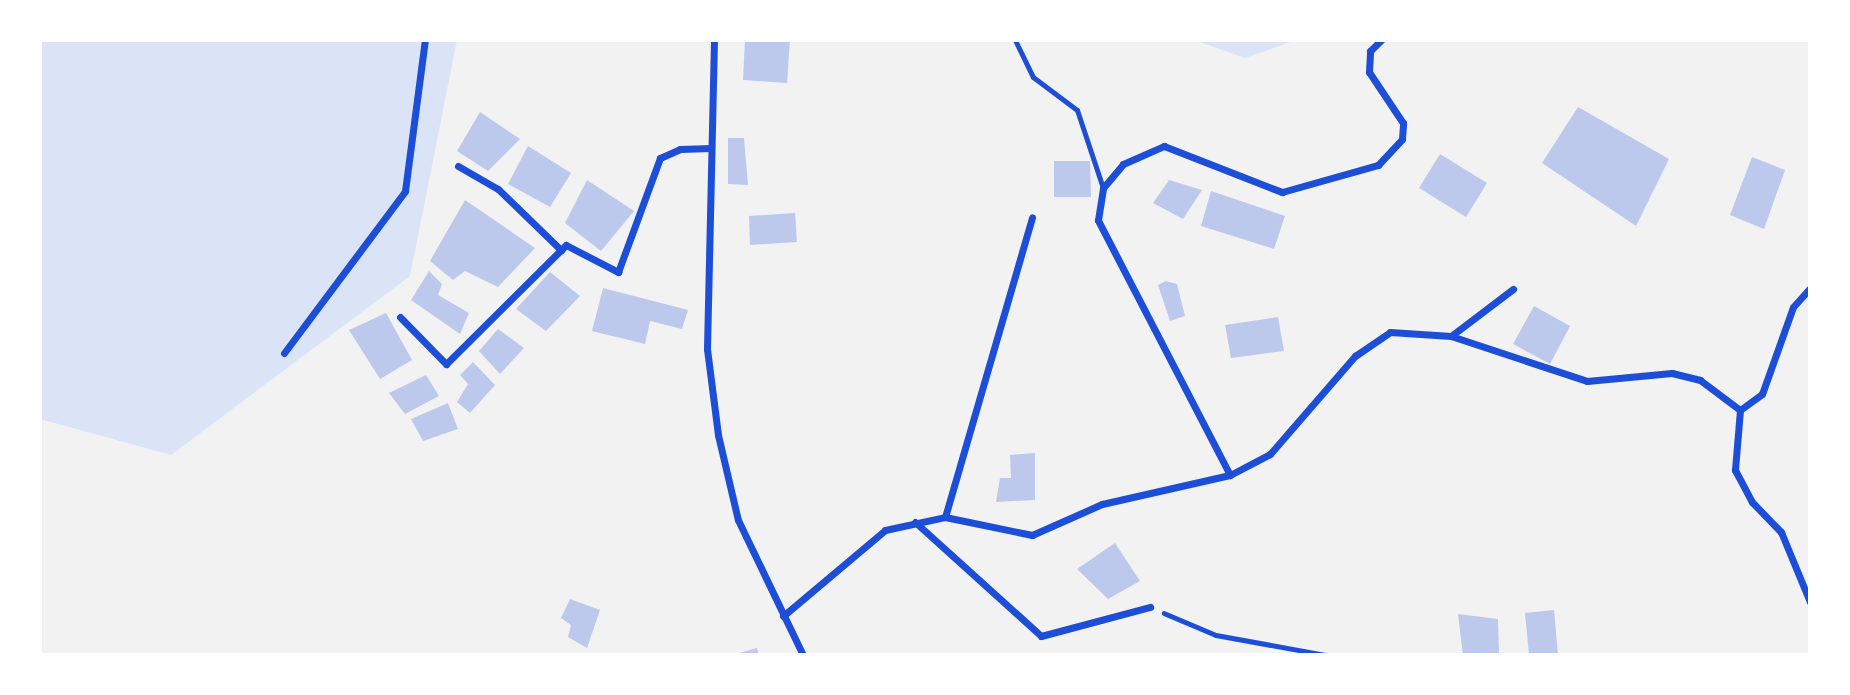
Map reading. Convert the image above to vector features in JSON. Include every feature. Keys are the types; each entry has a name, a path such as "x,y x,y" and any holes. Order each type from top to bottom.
{"street":[{"path":"284,353 405,191 425,40"},
{"path":"714,40 706,349 718,435 738,520 803,655"},
{"path":"1230,475 1098,220 1102,188 1123,164 1164,146 1282,192 1378,165 1402,139 1403,123 1369,72 1370,51 1381,40"},
{"path":"400,317 446,364 566,245 618,272 660,158 680,149 711,148"},
{"path":"458,166 498,189 561,250"},
{"path":"945,517 1032,217"},
{"path":"1810,288 1793,307 1762,394 1740,410 1735,470 1752,502 1781,532 1810,602"},
{"path":"1451,336 1513,289"},
{"path":"783,616 886,530 945,517 1032,535 1102,504 1230,475 1270,454 1355,356 1390,332 1451,336 1587,382 1672,373 1700,380 1740,410"},
{"path":"915,522 1041,636 1150,607"}],"lane":[{"path":"1015,40 1020,61 1033,77 1077,110 1102,188"}],"path":[{"path":"1150,607 1216,635 1326,655"}],"shaded area":[{"path":"40,40 457,40 410,276 171,455 40,419"},
{"path":"1194,40 1296,40 1245,58"}],"building":[{"path":"745,40 790,40 787,83 743,80"},
{"path":"1578,107 1669,159 1636,226 1542,163"},
{"path":"480,112 520,139 488,171 457,151"},
{"path":"728,138 744,138 748,185 728,184"},
{"path":"528,146 571,173 550,207 508,184"},
{"path":"1440,154 1487,183 1466,217 1419,188"},
{"path":"1752,157 1785,170 1764,229 1730,215"},
{"path":"1054,161 1090,161 1091,197 1054,197"},
{"path":"587,180 634,211 601,251 565,223"},
{"path":"1169,180 1202,190 1183,219 1153,203"},
{"path":"1211,191 1285,216 1274,249 1201,226"},
{"path":"465,200 535,248 498,287 465,271 453,280 430,261"},
{"path":"795,213 797,242 750,245 749,216"},
{"path":"429,271 442,284 438,295 469,313 460,334 411,300"},
{"path":"550,272 580,296 546,331 516,309"},
{"path":"1166,281 1177,284 1185,316 1170,321 1158,285"},
{"path":"603,288 688,310 682,329 650,321 645,344 592,331"},
{"path":"1534,306 1570,326 1550,364 1513,344"},
{"path":"386,313 412,360 380,379 349,330"},
{"path":"1278,317 1284,351 1231,358 1225,325"},
{"path":"498,329 524,348 500,374 479,351"},
{"path":"473,362 495,385 470,413 457,402 468,384 460,375"},
{"path":"426,375 439,396 405,414 389,393"},
{"path":"448,403 458,429 423,441 411,419"},
{"path":"1035,453 1035,500 996,502 1000,478 1011,478 1010,455"},
{"path":"1115,543 1140,581 1108,599 1077,569"},
{"path":"570,599 600,610 587,648 568,637 571,625 561,618"},
{"path":"1554,610 1558,655 1529,655 1525,613"},
{"path":"1458,614 1498,619 1499,655 1463,655"},
{"path":"757,648 759,655 736,655 736,654"}]}
